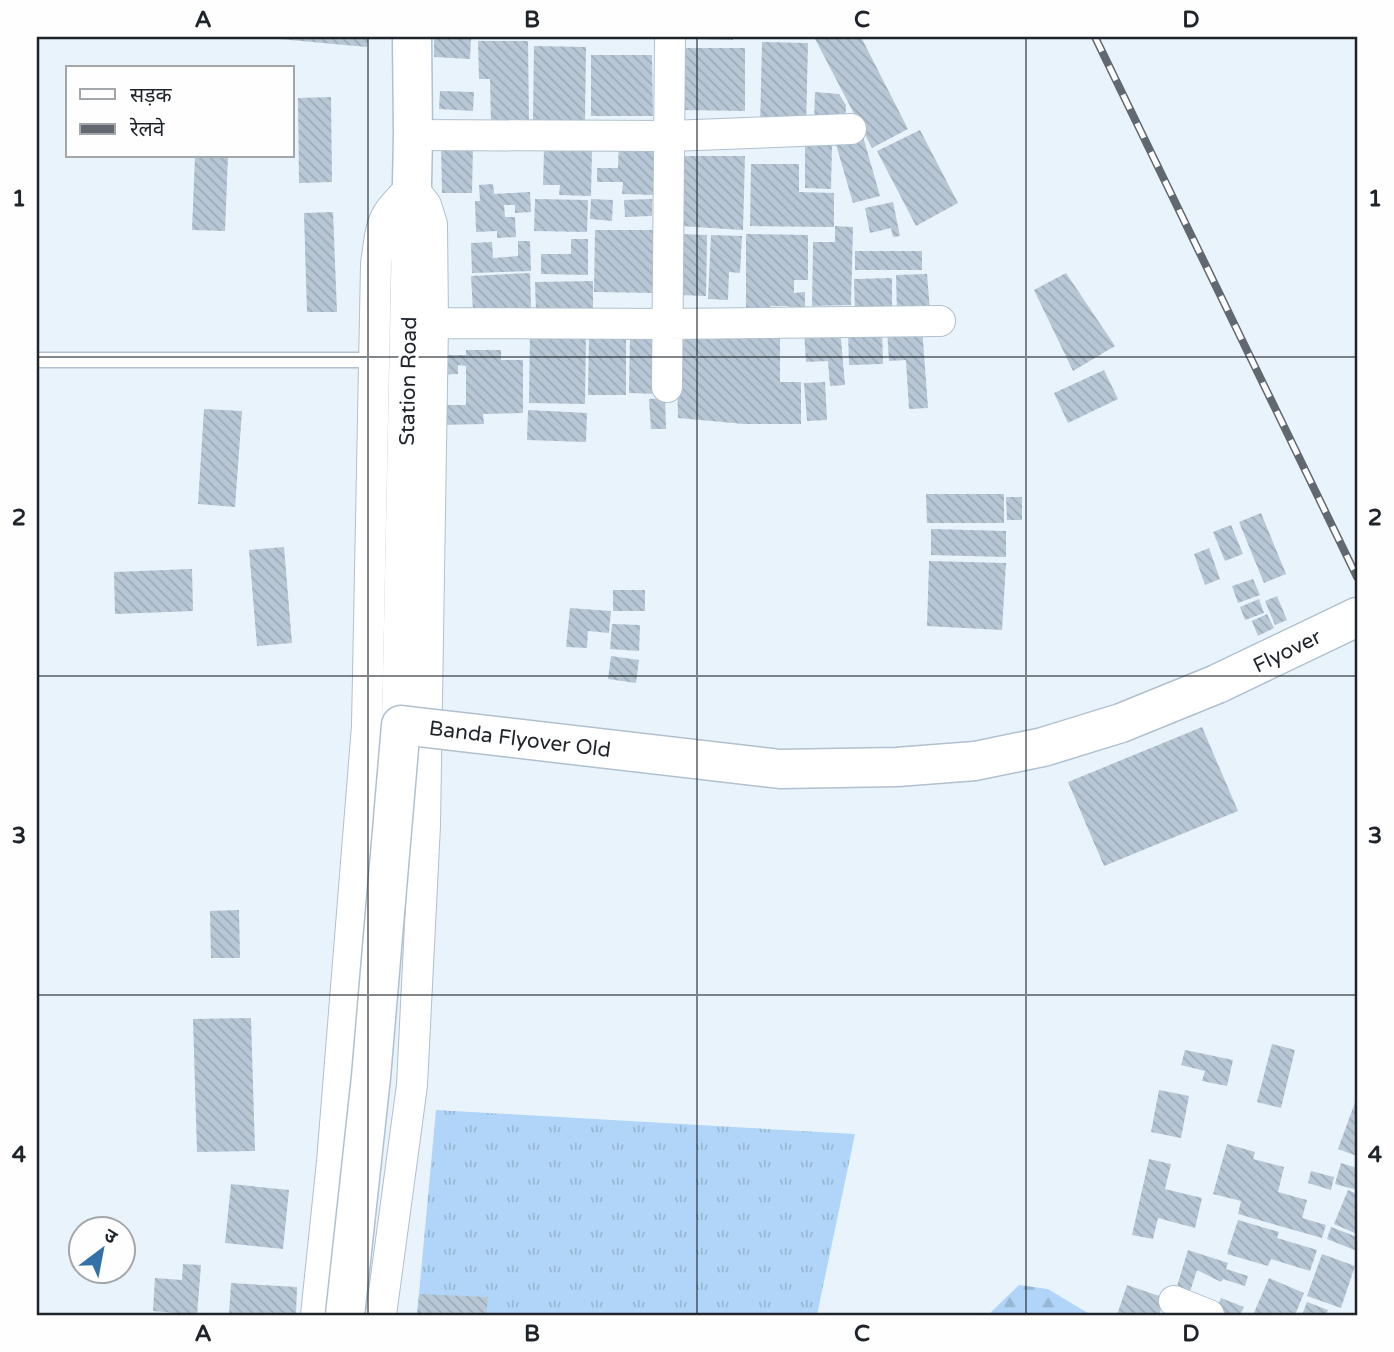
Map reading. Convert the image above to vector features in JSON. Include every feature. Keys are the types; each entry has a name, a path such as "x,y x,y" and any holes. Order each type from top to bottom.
{"main road":[{"name":"Station Road","path":"401,725 413,135 412,37"},
{"name":"Flyover","path":"1217,684 1357,617"},
{"name":"Banda Flyover Old","path":"345,1315 371,1077 401,725 780,769 897,767 975,761 1044,747 1121,723 1217,684"}],"street":[{"path":"667,387 670,37"},
{"path":"413,135 670,136 851,129"},
{"path":"316,1315 332,1162 367,726 376,264 381,224 390,208 412,187 426,205 432,224 433,323 425,825 412,1084 381,1315"},
{"path":"433,323 940,321"},
{"path":"1174,1301 1209,1315"}],"lane":[{"path":"37,360 373,360"}],"green space":[{"path":"436,1110 855,1134 817,1315 417,1315"},
{"path":"1019,1285 1048,1289 1091,1315 988,1315"}],"building":[{"path":"279,37 368,37 367,47"},
{"path":"434,37 471,37 470,59 434,57"},
{"path":"733,37 733,40 695,39"},
{"path":"814,37 861,37 908,129 872,148"},
{"path":"478,41 528,41 529,125 491,125 490,79 479,79"},
{"path":"762,42 808,43 806,127 760,129"},
{"path":"534,46 586,47 585,121 533,120"},
{"path":"681,48 745,48 745,111 681,110"},
{"path":"591,55 652,55 653,116 591,116"},
{"path":"440,91 474,92 473,111 439,109"},
{"path":"815,92 839,94 846,105 845,124 814,124"},
{"path":"331,97 332,182 299,183 298,98"},
{"path":"920,130 958,203 916,226 877,151"},
{"path":"862,133 880,196 853,203 835,141"},
{"path":"619,140 654,140 653,195 622,194 623,182 597,182 597,168 618,168"},
{"path":"441,144 473,145 472,193 442,193"},
{"path":"805,144 832,144 831,189 805,188"},
{"path":"544,149 592,151 591,196 559,195 560,185 543,185"},
{"path":"682,156 745,156 743,230 680,226"},
{"path":"195,158 228,158 225,231 192,230"},
{"path":"751,164 799,164 799,192 834,193 834,227 750,226"},
{"path":"493,184 494,194 530,192 531,212 515,213 515,205 504,205 505,217 515,217 516,237 497,238 497,231 476,232 475,201 480,201 479,185"},
{"path":"535,199 588,200 587,232 534,231"},
{"path":"591,199 613,200 612,221 590,219"},
{"path":"652,199 652,216 625,217 624,200"},
{"path":"893,202 900,236 893,237 891,228 870,233 865,208"},
{"path":"333,212 337,312 307,312 304,213"},
{"path":"835,226 853,227 851,305 812,306 813,242 835,242"},
{"path":"595,230 654,230 654,293 594,292"},
{"path":"680,234 707,235 706,296 679,295"},
{"path":"746,234 808,235 808,280 794,280 794,293 805,292 805,314 789,314 789,306 770,306 770,311 746,311"},
{"path":"711,235 742,236 740,273 729,272 728,300 708,299"},
{"path":"571,239 588,239 588,275 541,274 541,254 571,254"},
{"path":"518,241 530,241 531,271 472,273 471,243 492,242 493,258 518,256"},
{"path":"855,251 922,251 922,270 855,270"},
{"path":"530,273 531,308 473,311 471,276"},
{"path":"1066,273 1115,346 1073,371 1034,290"},
{"path":"927,274 930,310 897,313 896,275"},
{"path":"892,278 892,315 855,317 854,279"},
{"path":"593,281 593,311 536,312 535,282"},
{"path":"922,327 928,408 909,409 906,360 889,361 887,329"},
{"path":"840,329 845,385 830,386 828,361 806,362 804,331"},
{"path":"882,329 883,364 849,365 848,330"},
{"path":"589,330 626,330 626,395 588,395"},
{"path":"530,333 586,334 585,404 529,403"},
{"path":"630,333 660,333 659,394 629,393"},
{"path":"676,336 780,337 780,382 801,382 801,424 744,424 678,418"},
{"path":"466,350 501,350 501,360 523,360 523,413 483,414 484,424 437,425 437,405 466,405 466,366 458,365 458,374 433,375 433,355 466,355"},
{"path":"1104,370 1118,399 1068,423 1054,393"},
{"path":"825,382 827,420 807,421 804,383"},
{"path":"665,398 666,429 651,429 649,399"},
{"path":"204,409 242,411 235,507 198,504"},
{"path":"528,410 587,413 586,442 527,440"},
{"path":"926,494 1004,494 1004,523 927,523"},
{"path":"1006,497 1022,497 1022,520 1007,520"},
{"path":"1261,513 1286,574 1264,583 1239,522"},
{"path":"1231,525 1243,554 1225,561 1213,532"},
{"path":"931,529 1006,531 1006,557 931,555"},
{"path":"284,547 292,643 257,646 249,550"},
{"path":"1209,548 1220,579 1205,585 1194,554"},
{"path":"929,561 1006,563 1002,630 927,626"},
{"path":"192,569 193,611 115,614 114,572"},
{"path":"1253,579 1260,595 1238,603 1232,586"},
{"path":"613,590 645,590 645,611 613,611"},
{"path":"1277,596 1287,620 1275,625 1265,601"},
{"path":"1259,599 1264,613 1245,620 1240,607"},
{"path":"570,608 611,611 609,633 588,631 587,648 566,647"},
{"path":"1267,614 1274,628 1258,636 1252,621"},
{"path":"612,624 640,625 639,651 610,649"},
{"path":"611,656 639,660 636,683 608,679"},
{"path":"1202,727 1238,811 1104,866 1068,782"},
{"path":"239,910 240,958 211,958 210,911"},
{"path":"251,1018 255,1151 197,1152 193,1019"},
{"path":"1272,1044 1295,1050 1281,1108 1257,1102"},
{"path":"1185,1050 1233,1060 1227,1086 1202,1081 1205,1071 1181,1065"},
{"path":"1159,1090 1189,1096 1181,1138 1151,1132"},
{"path":"1357,1097 1357,1156 1338,1149"},
{"path":"1227,1144 1255,1152 1253,1159 1284,1167 1278,1192 1307,1200 1302,1218 1326,1225 1322,1238 1238,1214 1241,1201 1213,1194"},
{"path":"1149,1159 1171,1164 1165,1189 1202,1198 1195,1228 1158,1218 1153,1239 1132,1235"},
{"path":"1341,1163 1357,1168 1357,1190 1335,1184"},
{"path":"1311,1171 1334,1177 1331,1190 1308,1183"},
{"path":"231,1184 289,1190 283,1249 225,1243"},
{"path":"1348,1190 1357,1194 1357,1234 1334,1224"},
{"path":"1238,1220 1279,1232 1277,1238 1317,1250 1310,1271 1271,1259 1268,1266 1227,1254"},
{"path":"1331,1227 1357,1237 1357,1251 1327,1239"},
{"path":"1188,1250 1228,1263 1226,1269 1248,1276 1245,1286 1223,1279 1221,1282 1197,1270 1187,1301 1174,1296"},
{"path":"1322,1254 1355,1266 1341,1308 1307,1296"},
{"path":"183,1264 201,1265 197,1315 153,1311 155,1278 182,1280"},
{"path":"1269,1278 1304,1293 1295,1315 1253,1315"},
{"path":"231,1283 297,1287 296,1315 229,1315"},
{"path":"1127,1285 1165,1298 1159,1315 1117,1315"},
{"path":"419,1294 488,1297 486,1315 417,1315"},
{"path":"1221,1298 1244,1307 1240,1315 1214,1314"},
{"path":"1307,1302 1328,1310 1326,1315 1302,1315"}],"railway":[{"path":"1095,37 1357,577"}]}
